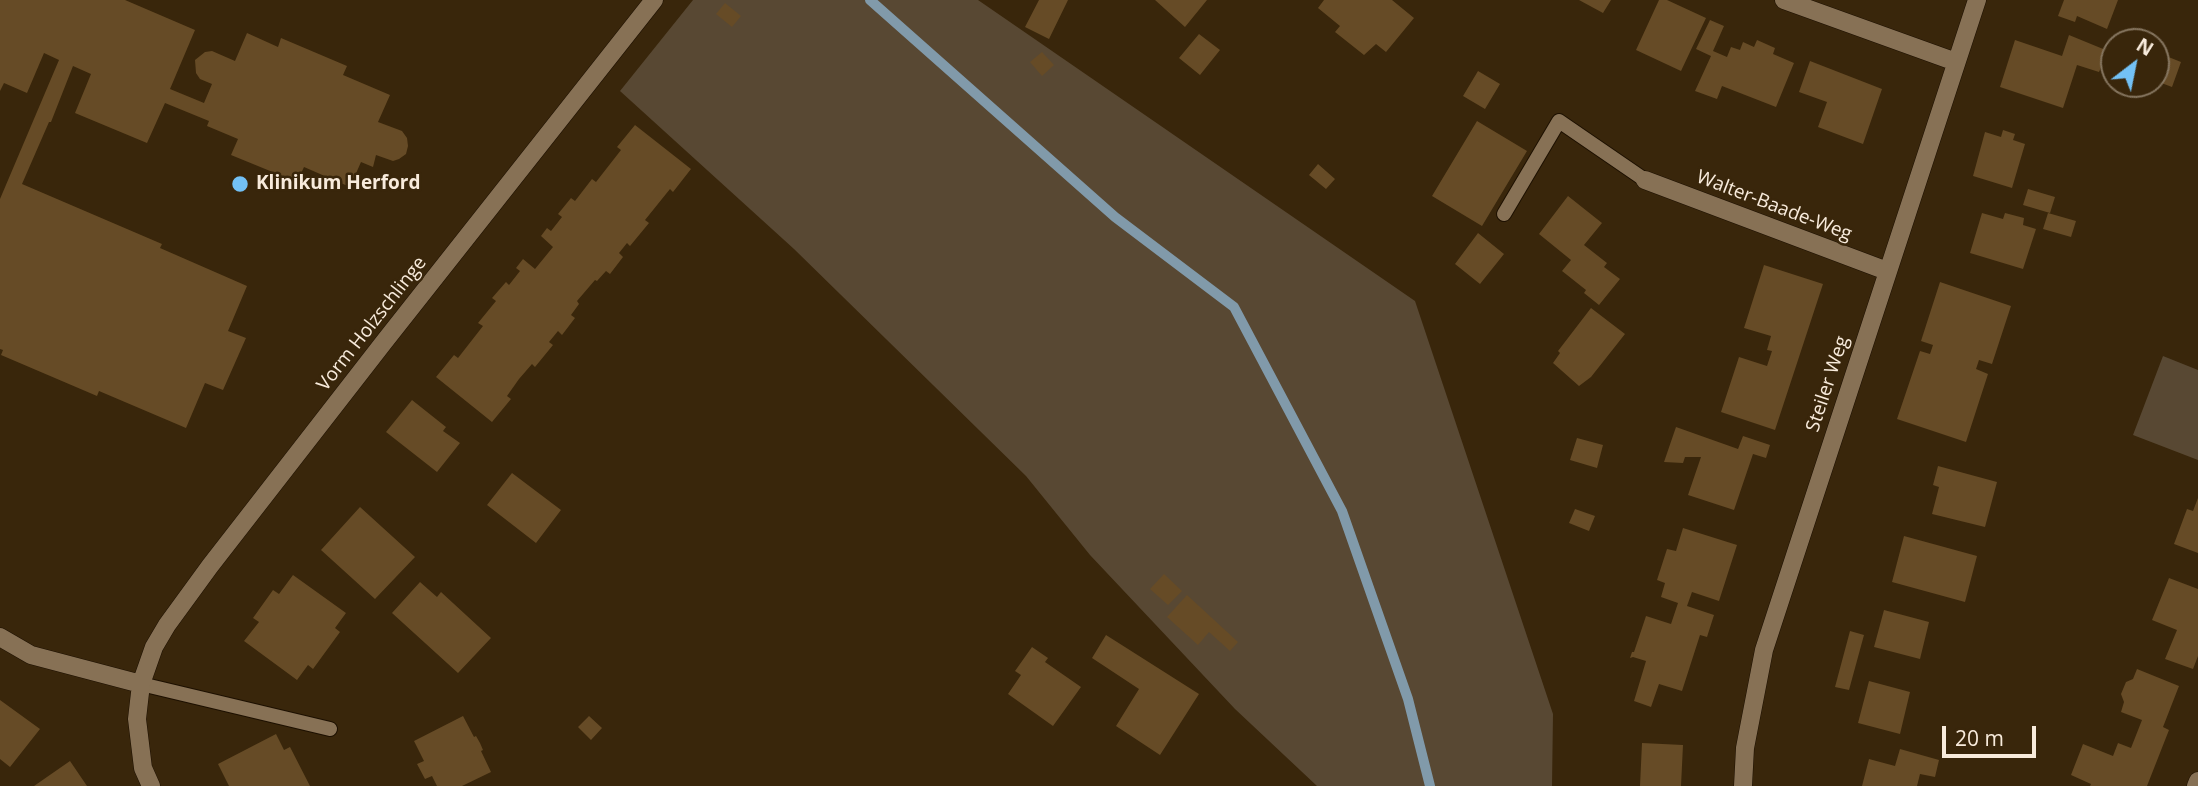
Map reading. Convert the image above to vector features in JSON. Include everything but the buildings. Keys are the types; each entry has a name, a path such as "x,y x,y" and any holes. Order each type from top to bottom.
{"street":[{"name":"Vorm Holzschlinge","path":"151,786 143,768 137,719 141,684 154,647 210,566 654,0"},
{"path":"1784,0 1956,62"},
{"name":"Steiler Weg","path":"1744,786 1745,748 1764,650 1977,0"},
{"name":"Walter-Baade-Weg","path":"1645,180 1887,271"},
{"path":"0,637 31,654 141,684"}],"lane":[{"path":"1504,214 1559,121 1645,180"},
{"path":"141,684 330,729"}],"shaded area":[{"path":"693,0 978,0 1415,301 1553,714 1552,786 1317,786 1235,709 1090,555 1026,476 794,249 620,91"},
{"path":"2163,356 2198,370 2198,460 2133,435"}],"waterway":[{"path":"870,0 1115,217 1234,307 1342,511 1408,699 1430,786"}],"place":[{"name":"Klinikum Herford","path":"240,184"}]}
